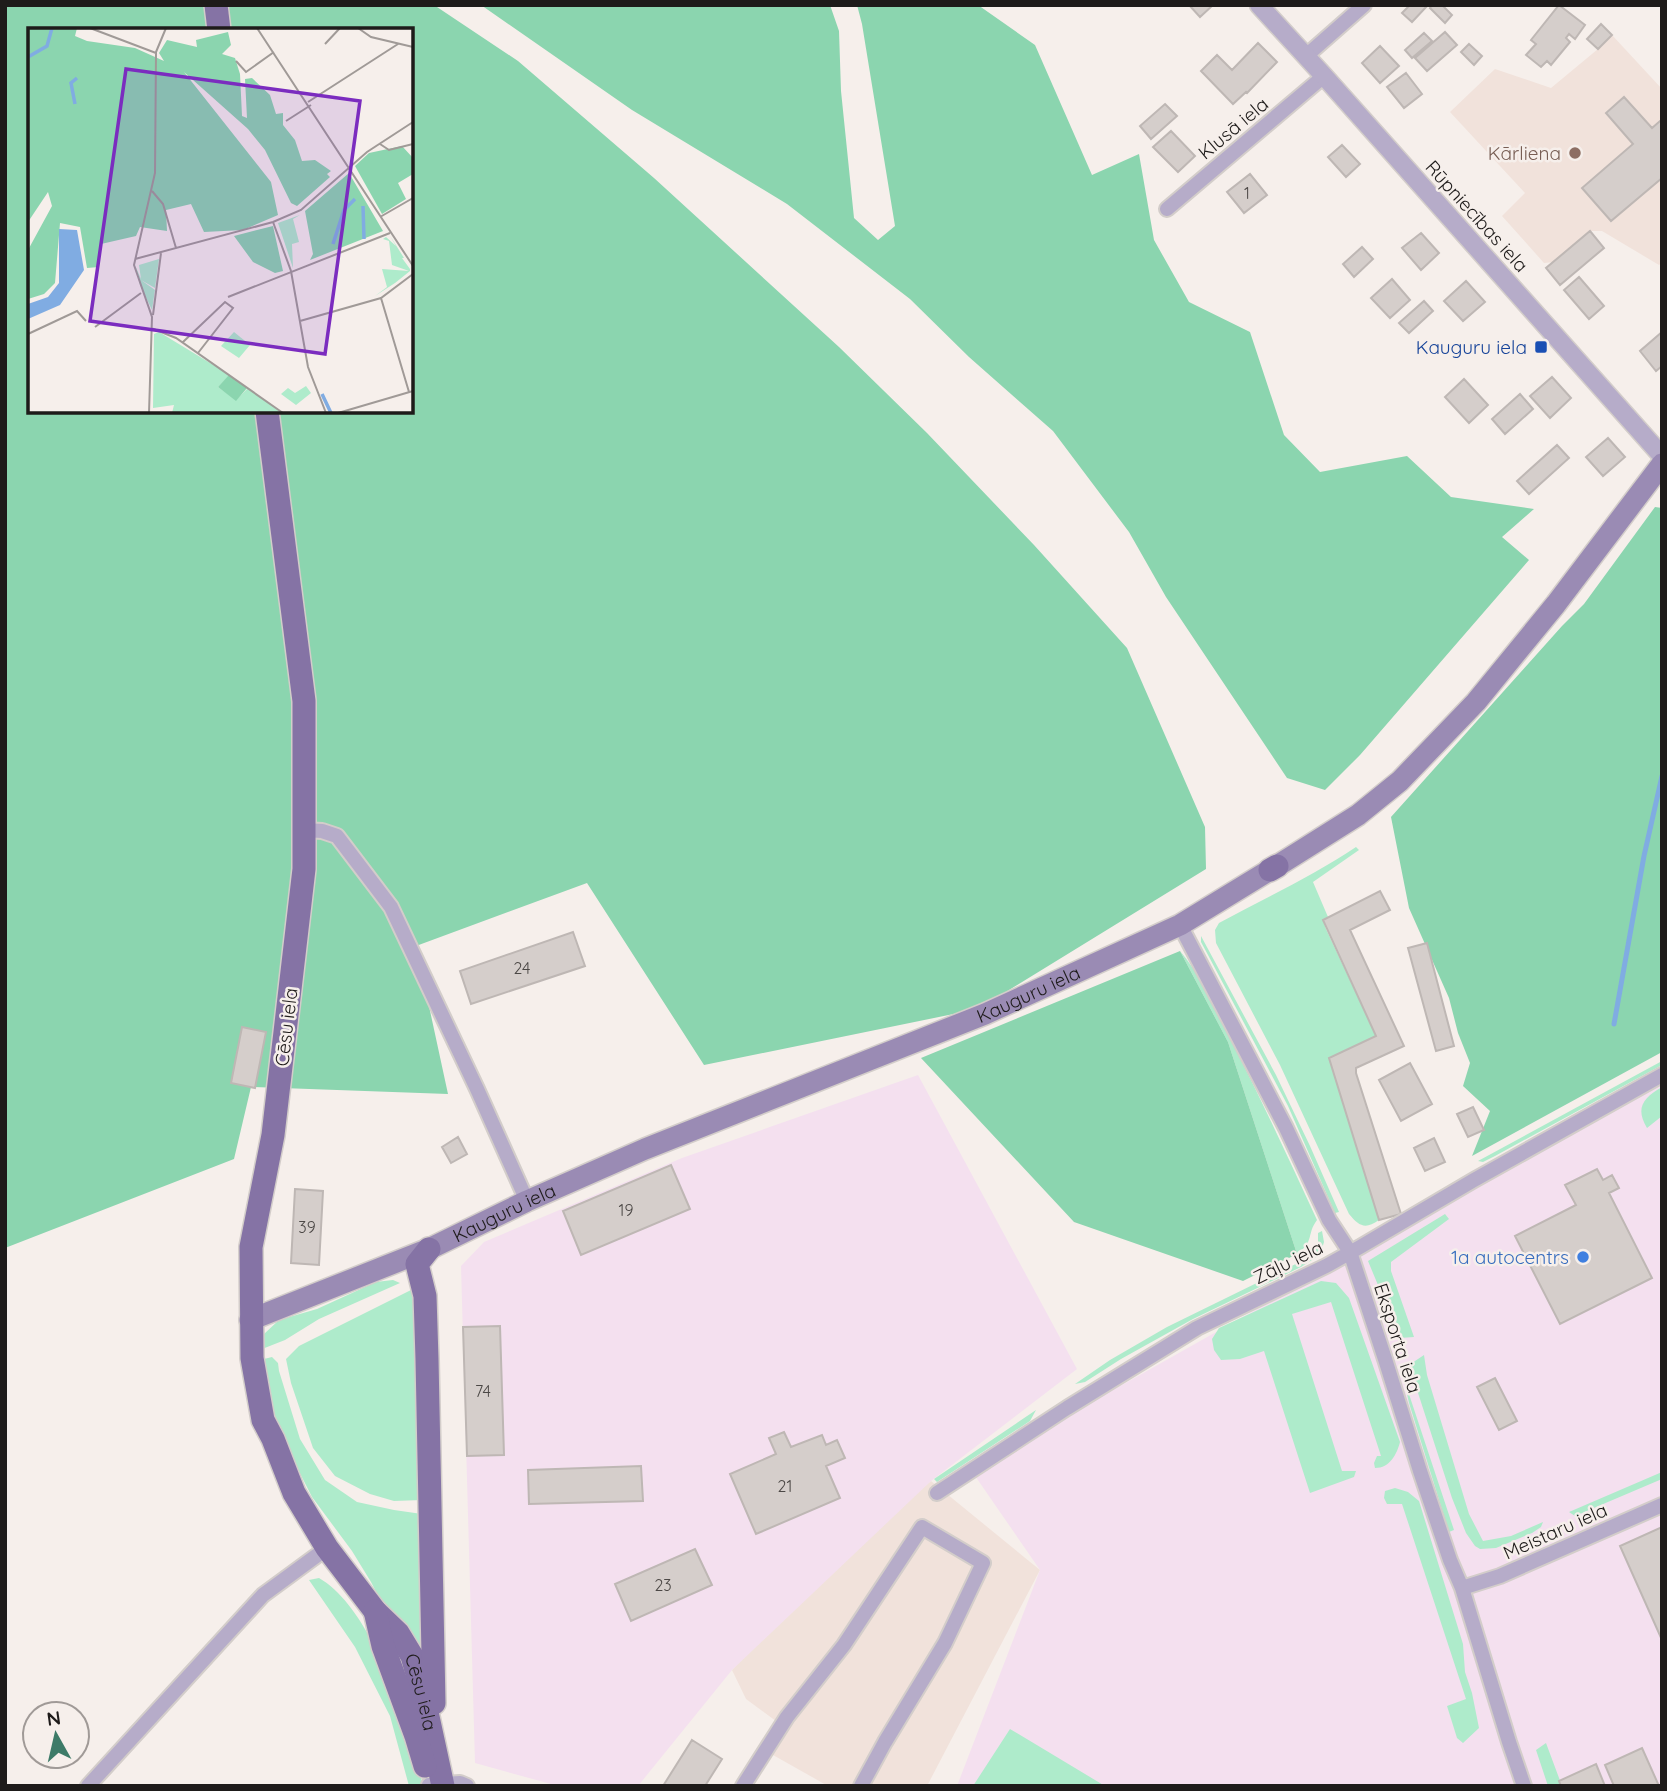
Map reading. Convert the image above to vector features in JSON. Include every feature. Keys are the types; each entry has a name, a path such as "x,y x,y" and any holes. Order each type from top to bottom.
{"main road":[{"path":"216,5 219,28"},
{"name":"Cēsu iela","path":"267,413 304,701 304,869 273,1135 251,1247 251,1358 263,1420 294,1493 327,1548 375,1611 398,1633 412,1656 434,1745 436,1785"},
{"name":"Kauguru iela","path":"250,1320 429,1249 527,1201 658,1144 985,1014 1180,925 1358,815 1400,781 1466,712 1556,604 1662,464"},
{"path":"429,1249 417,1264 425,1296 434,1745"},
{"name":"Cēsu iela","path":"375,1611 383,1646 436,1785"}],"street":[{"name":"Rūpniecības iela","path":"1259,5 1662,456"},
{"path":"1306,56 1364,5"},
{"name":"Klusā iela","path":"1167,209 1324,76"},
{"path":"304,830 322,831 337,836 391,907 527,1201"},
{"name":"Eksporta iela","path":"1180,925 1286,1128 1329,1220 1350,1252 1424,1484 1462,1588 1524,1786"},
{"name":"Zāļu iela","path":"937,1493 1067,1408 1197,1328 1326,1266 1662,1075"},
{"name":"Meistaru iela","path":"1462,1588 1500,1576 1662,1505"},
{"path":"743,1786 787,1717 844,1645 922,1527 983,1563 945,1643 861,1786"},
{"path":"88,1786 262,1595 327,1548"},
{"path":"436,1785 460,1783 467,1786"}],"shaded area":[{"name":"Kārliena","path":"1612,35 1662,89 1662,262 1659,265 1602,231 1589,231 1554,262 1544,263 1502,216 1525,193 1450,112 1495,69 1551,88"},
{"path":"918,1075 1077,1369 931,1481 732,1670 638,1786 558,1786 475,1763 461,1266 484,1242 682,1158"},
{"path":"1662,1081 1662,1786 957,1786 1040,1570 971,1470"},
{"path":"931,1481 1040,1570 927,1786 828,1786 773,1755 788,1730 746,1699 732,1670 825,1572"}],"green space":[{"path":"5,5 434,5 518,61 654,178 839,347 927,433 1127,648 1205,827 1206,869 978,1009 704,1065 587,883 416,946 448,1094 251,1087 234,1159 5,1248"},
{"path":"481,5 830,5 839,31 841,91 854,218 878,240 895,226 857,5 978,5 1035,45 1092,175 1139,154 1154,240 1189,302 1250,332 1284,435 1320,472 1407,456 1451,497 1534,509 1502,537 1529,560 1360,755 1325,790 1287,778 1166,597 1129,532 1053,431 969,357 910,299 787,204 632,110"},
{"path":"1655,507 1662,508 1662,779 1656,795 1662,794 1662,1052 1472,1156 1490,1111 1463,1086 1470,1063 1458,1033 1449,998 1409,908 1391,817 1584,604"},
{"path":"1356,847 1359,850 1313,882 1328,917 1323,920 1326,929 1376,1036 1329,1058 1379,1220 1366,1226 1359,1224 1349,1214 1280,1065 1216,943 1215,930 1219,923"},
{"path":"1201,936 1276,1075 1339,1212 1335,1213 1288,1106 1201,942"},
{"path":"1180,951 1214,1006 1317,1220 1306,1245 1297,1254 1228,1042"},
{"path":"1180,951 1228,1042 1297,1254 1243,1281 1074,1222 921,1058"},
{"path":"1662,1061 1662,1065 1495,1156 1483,1162 1478,1161"},
{"path":"1662,1087 1662,1116 1647,1128 1641,1109 1650,1095"},
{"path":"1445,1214 1449,1219 1391,1262 1391,1271 1414,1337 1400,1338 1368,1261"},
{"path":"1322,1231 1324,1242 1320,1255 1301,1267 1193,1319 1085,1382 1075,1384 1167,1327 1312,1256 1318,1245 1318,1233"},
{"path":"393,1280 400,1283 319,1319 285,1340 257,1351 264,1334 279,1320 317,1309 376,1282"},
{"path":"1321,1281 1336,1283 1349,1298 1400,1442 1389,1463 1375,1468 1377,1456 1381,1456 1331,1302 1292,1314 1342,1471 1356,1471 1354,1477 1310,1493 1264,1351 1240,1359 1221,1360 1214,1350 1212,1339 1219,1328"},
{"path":"411,1290 417,1298 422,1500 394,1501 370,1494 335,1476 313,1448 291,1383 286,1359 299,1346"},
{"path":"1424,1355 1427,1375 1469,1514 1483,1541 1511,1536 1543,1522 1541,1527 1532,1533 1496,1548 1480,1549 1466,1533 1409,1365"},
{"path":"272,1357 278,1363 300,1439 325,1480 357,1502 422,1514 422,1656 389,1617 352,1551 312,1497 281,1436 267,1401 260,1360"},
{"path":"1403,1376 1454,1530 1449,1532 1409,1403"},
{"path":"1036,1410 1030,1421 937,1482 934,1479"},
{"path":"1662,1472 1662,1479 1575,1516 1569,1512"},
{"path":"1395,1488 1408,1492 1419,1501 1463,1644 1465,1672 1479,1728 1463,1743 1457,1738 1447,1706 1466,1699 1402,1504 1387,1504 1384,1498 1385,1491"},
{"path":"319,1578 348,1604 373,1643 407,1723 423,1786 409,1786 390,1716 355,1647 309,1580"},
{"path":"1010,1729 1105,1786 973,1786"},
{"path":"1546,1743 1562,1786 1548,1786 1536,1750"}],"building":[{"path":"1189,5 1213,5 1200,17"},
{"path":"1410,5 1428,5 1412,22 1402,13"},
{"path":"1432,5 1442,5 1452,15 1445,23 1430,8"},
{"path":"1559,5 1585,25 1575,39 1569,34 1566,38 1570,42 1551,65 1547,61 1541,67 1526,55 1536,44 1531,40"},
{"path":"1601,24 1612,35 1598,49 1587,39"},
{"path":"1445,32 1457,45 1427,71 1415,58"},
{"path":"1424,33 1432,41 1412,58 1405,50"},
{"path":"1258,43 1277,62 1233,104 1201,71 1217,55 1232,70"},
{"path":"1469,44 1482,56 1474,65 1461,52"},
{"path":"1380,46 1399,66 1380,83 1362,63"},
{"path":"1406,73 1422,94 1404,108 1387,87"},
{"path":"1624,97 1652,128 1660,121 1662,123 1662,178 1611,221 1582,188 1633,144 1606,113"},
{"path":"1165,104 1177,116 1151,139 1140,126"},
{"path":"1171,131 1195,156 1178,172 1153,147"},
{"path":"1342,145 1360,164 1346,177 1328,157"},
{"path":"1250,174 1267,195 1244,213 1227,192"},
{"path":"1590,231 1604,248 1560,285 1546,268"},
{"path":"1421,233 1439,253 1421,270 1402,248"},
{"path":"1362,247 1373,259 1354,277 1343,264"},
{"path":"1579,277 1604,306 1589,319 1564,290"},
{"path":"1392,279 1410,300 1390,318 1371,298"},
{"path":"1466,281 1485,302 1463,321 1444,301"},
{"path":"1424,301 1433,311 1409,333 1399,323"},
{"path":"1662,332 1662,366 1656,371 1640,351"},
{"path":"1552,377 1571,398 1550,418 1530,396"},
{"path":"1464,379 1488,405 1469,423 1445,397"},
{"path":"1520,394 1533,409 1505,434 1492,419"},
{"path":"1608,438 1625,457 1603,476 1586,457"},
{"path":"1557,445 1569,458 1529,494 1517,481"},
{"path":"1380,891 1390,910 1350,930 1404,1046 1356,1068 1401,1214 1379,1220 1329,1058 1376,1036 1323,920"},
{"path":"573,932 585,966 471,1004 460,971"},
{"path":"1427,943 1454,1046 1436,1051 1408,948"},
{"path":"242,1027 266,1032 255,1088 231,1083"},
{"path":"1410,1063 1432,1104 1401,1121 1379,1080"},
{"path":"1473,1107 1484,1130 1468,1137 1457,1114"},
{"path":"458,1137 467,1154 451,1163 442,1147"},
{"path":"1434,1138 1445,1162 1425,1171 1414,1148"},
{"path":"671,1165 690,1209 581,1255 563,1211"},
{"name":"1a autocentrs","path":"1597,1169 1603,1180 1612,1175 1619,1188 1609,1193 1652,1278 1560,1324 1515,1236 1576,1205 1565,1185"},
{"path":"295,1189 323,1191 319,1265 291,1263"},
{"path":"500,1326 504,1455 467,1456 463,1327"},
{"path":"1495,1378 1517,1421 1499,1430 1477,1387"},
{"path":"784,1432 791,1447 822,1435 826,1445 837,1440 845,1458 826,1466 840,1498 756,1534 730,1474 776,1454 769,1438"},
{"path":"641,1466 643,1501 529,1504 528,1470"},
{"path":"1662,1527 1662,1640 1620,1546"},
{"path":"695,1549 712,1585 631,1621 615,1584"},
{"path":"692,1740 722,1759 705,1786 663,1786"},
{"path":"1642,1748 1659,1786 1614,1786 1605,1765"},
{"path":"1596,1764 1605,1786 1561,1786 1559,1781"}],"waterway":[{"path":"1614,1024 1644,856 1662,776"}],"place":[{"name":"Kārliena","path":"1575,153"},
{"name":"Kauguru iela","path":"1541,347"},
{"name":"1a autocentrs","path":"1583,1257"}]}
